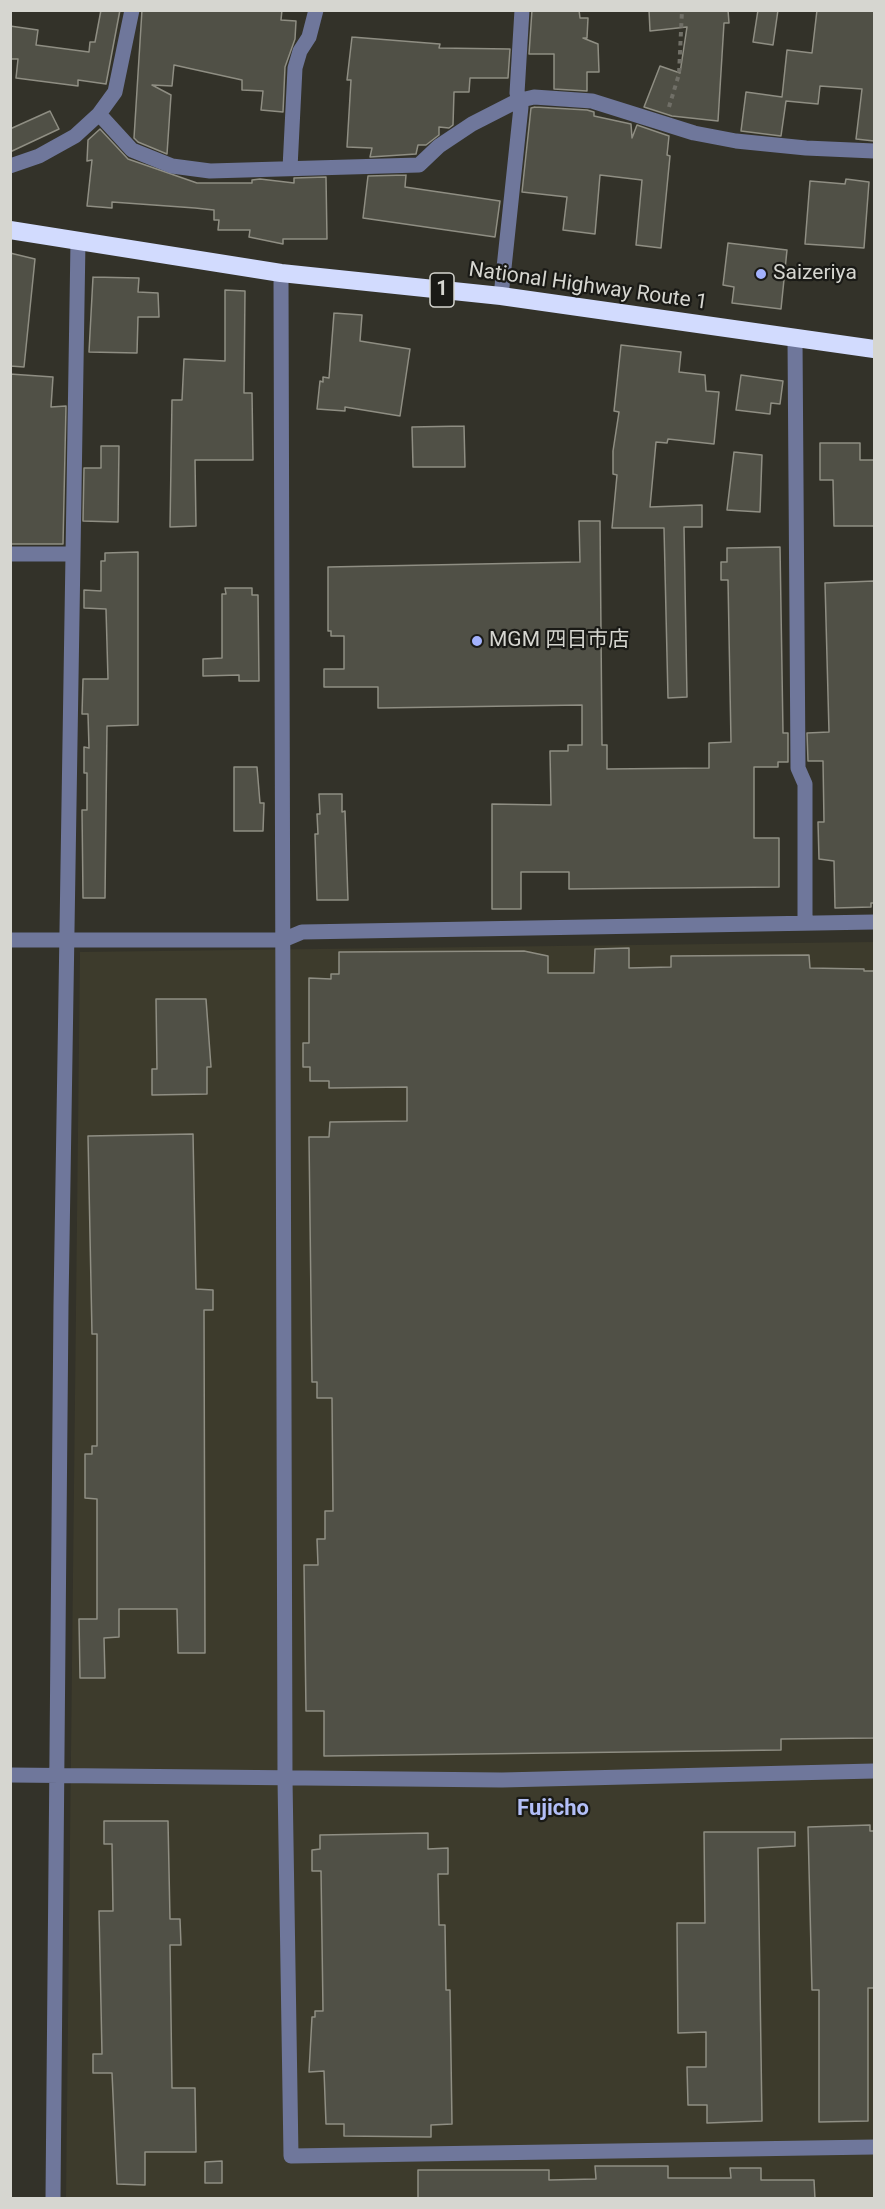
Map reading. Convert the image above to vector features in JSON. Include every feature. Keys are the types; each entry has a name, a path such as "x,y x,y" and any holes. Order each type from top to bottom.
{"highway":[{"name":"National Highway Route 1","path":"10,230 282,273 501,296 874,349"}],"street":[{"path":"10,166 39,156 75,136 99,114 115,92 132,10"},
{"path":"290,168 295,68 300,51 309,37 316,10"},
{"path":"501,296 521,107 517,101 522,10"},
{"path":"99,114 132,150 172,166 210,171 419,165 453,136 517,101 534,97 592,101 694,133 736,141 806,148 874,151"},
{"path":"53,2199 59,1775 61,1316 69,940 72,554 78,241"},
{"path":"282,273 285,1779 291,2156 874,2147"},
{"path":"795,339 798,768 805,784 805,923"},
{"path":"10,554 72,554"},
{"path":"10,940 283,940 302,932 874,922"},
{"path":"10,1775 285,1779 514,1779 874,1771"}],"path":[{"path":"664,123 680,74 682,10"}],"shaded area":[{"path":"874,942 874,2198 66,2198 80,952"}],"building":[{"path":"101,10 120,10 106,84 78,80 78,86 16,78 18,59 10,59 10,26 38,30 36,45 89,52 90,42 95,42"},
{"path":"142,10 282,10 281,20 296,21 295,39 285,67 283,112 261,110 263,91 242,90 242,80 174,65 172,86 152,85 171,95 167,154 138,142 134,138"},
{"path":"532,10 579,10 580,18 588,18 587,38 583,38 598,44 599,72 587,72 587,91 554,89 554,54 529,54"},
{"path":"649,10 728,10 729,23 724,23 718,121 672,116 644,107 660,66 680,73 687,27 650,31"},
{"path":"758,10 778,10 773,45 753,42"},
{"path":"817,10 874,10 874,141 856,139 862,89 820,86 818,104 786,101 781,136 741,131 746,92 782,97 787,50 812,53"},
{"path":"352,37 440,44 439,48 510,49 508,78 470,78 469,92 454,92 453,125 449,128 439,127 439,135 426,145 418,145 416,154 370,157 372,148 347,147 351,80 347,80"},
{"path":"531,108 594,112 594,116 631,124 632,138 637,125 669,136 667,155 670,156 661,248 636,245 642,180 600,175 595,234 563,230 567,197 522,192"},
{"path":"50,111 59,129 10,152 10,129"},
{"path":"100,129 128,159 197,183 252,183 252,180 260,179 294,183 294,178 326,177 327,239 283,239 283,244 249,237 250,230 218,230 219,220 214,220 214,210 112,202 112,208 87,206 92,160 87,161 88,140"},
{"path":"406,175 405,187 500,201 495,237 363,218 368,176"},
{"path":"846,179 869,182 864,248 805,244 810,181 845,184"},
{"path":"728,243 787,250 781,309 732,303 734,287 723,285"},
{"path":"10,253 35,259 24,367 10,366"},
{"path":"93,277 139,278 138,292 158,293 159,317 138,317 137,353 89,352"},
{"path":"225,290 245,291 244,393 252,393 253,460 195,460 196,526 170,527 172,400 182,400 184,359 225,361"},
{"path":"334,313 362,315 360,341 410,349 400,416 345,407 345,411 317,409 320,381 323,382 323,377 329,378"},
{"path":"621,345 681,352 679,372 705,375 706,391 719,392 714,444 668,439 667,443 656,442 650,507 702,505 702,527 684,527 687,697 668,698 664,528 612,528 617,475 613,474 613,451 619,412 614,411"},
{"path":"10,374 53,377 51,407 66,406 63,544 10,544"},
{"path":"741,375 783,381 780,404 771,403 770,414 736,410"},
{"path":"464,426 465,467 413,467 412,427"},
{"path":"820,443 860,443 860,460 874,460 874,526 834,526 833,480 820,480"},
{"path":"101,446 119,446 118,522 83,521 84,468 101,468"},
{"path":"734,452 762,455 760,512 727,510"},
{"path":"579,521 600,521 602,745 607,745 607,769 709,768 709,743 731,742 728,580 721,580 721,562 727,562 727,548 780,547 783,733 788,733 788,762 778,762 778,767 754,767 754,838 779,838 779,887 569,889 569,872 521,872 521,909 492,909 492,804 551,805 550,751 568,751 568,745 582,745 582,705 378,708 378,687 324,687 324,669 344,669 344,636 331,636 331,631 328,631 328,567 580,562"},
{"path":"138,552 138,725 107,726 105,898 83,898 82,810 87,810 84,747 89,748 88,714 82,714 83,679 108,679 106,609 84,608 84,590 101,591 101,561 105,561 105,553"},
{"path":"874,581 874,903 871,903 871,907 835,908 834,861 819,859 818,822 824,822 823,761 808,761 807,733 829,732 825,583"},
{"path":"225,588 252,588 252,595 258,595 259,681 239,681 239,675 203,676 203,659 222,658 222,594 226,594"},
{"path":"234,767 257,767 260,803 264,803 263,831 234,831"},
{"path":"319,794 342,794 342,812 345,811 348,900 317,900 315,834 318,834 317,814 320,814"},
{"path":"629,948 629,968 671,967 671,956 809,955 810,968 874,971 874,1738 781,1739 781,1750 324,1756 324,1711 306,1711 304,1565 318,1565 317,1539 325,1539 325,1511 333,1511 332,1398 317,1398 317,1382 312,1382 309,1137 329,1137 330,1122 407,1121 407,1087 329,1088 329,1081 310,1081 310,1067 303,1067 303,1043 309,1043 309,978 331,979 331,974 339,974 339,952 524,951 548,956 548,973 594,973 595,949"},
{"path":"156,999 206,999 211,1067 207,1067 207,1094 152,1095 152,1069 157,1069"},
{"path":"193,1134 196,1289 213,1290 213,1310 204,1310 205,1653 178,1653 177,1609 119,1609 119,1637 104,1638 105,1678 80,1678 79,1619 97,1619 97,1499 85,1498 85,1454 92,1454 92,1446 97,1446 97,1334 92,1334 88,1136"},
{"path":"104,1821 168,1821 170,1919 180,1919 181,1945 170,1945 172,2088 195,2088 196,2152 145,2152 145,2185 117,2184 112,2073 93,2073 93,2054 102,2054 99,1911 113,1911 112,1844 104,1844"},
{"path":"870,1825 870,1831 874,1831 874,1988 868,1988 868,2121 819,2122 819,1990 812,1990 808,1827"},
{"path":"704,1832 795,1832 795,1846 758,1848 762,2121 707,2123 707,2105 688,2105 687,2067 706,2067 706,2032 678,2033 677,1923 705,1923"},
{"path":"428,1833 428,1849 448,1848 448,1874 438,1874 439,1925 445,1925 446,1990 450,1990 452,2124 431,2125 431,2137 344,2136 344,2124 326,2124 324,2071 309,2072 312,2017 315,2017 315,2011 323,2011 321,1871 312,1871 312,1850 320,1849 320,1835"},
{"path":"222,2161 222,2183 205,2183 205,2162"},
{"path":"595,2166 668,2166 668,2178 731,2178 730,2168 761,2168 761,2180 814,2180 815,2199 418,2199 418,2170 549,2170 549,2180 596,2179"}],"place":[{"name":"Saizeriya","path":"761,274"},
{"name":"MGM 四日市店","path":"477,641"}],"district":[{"name":"Fujicho","path":"553,1809"}]}
